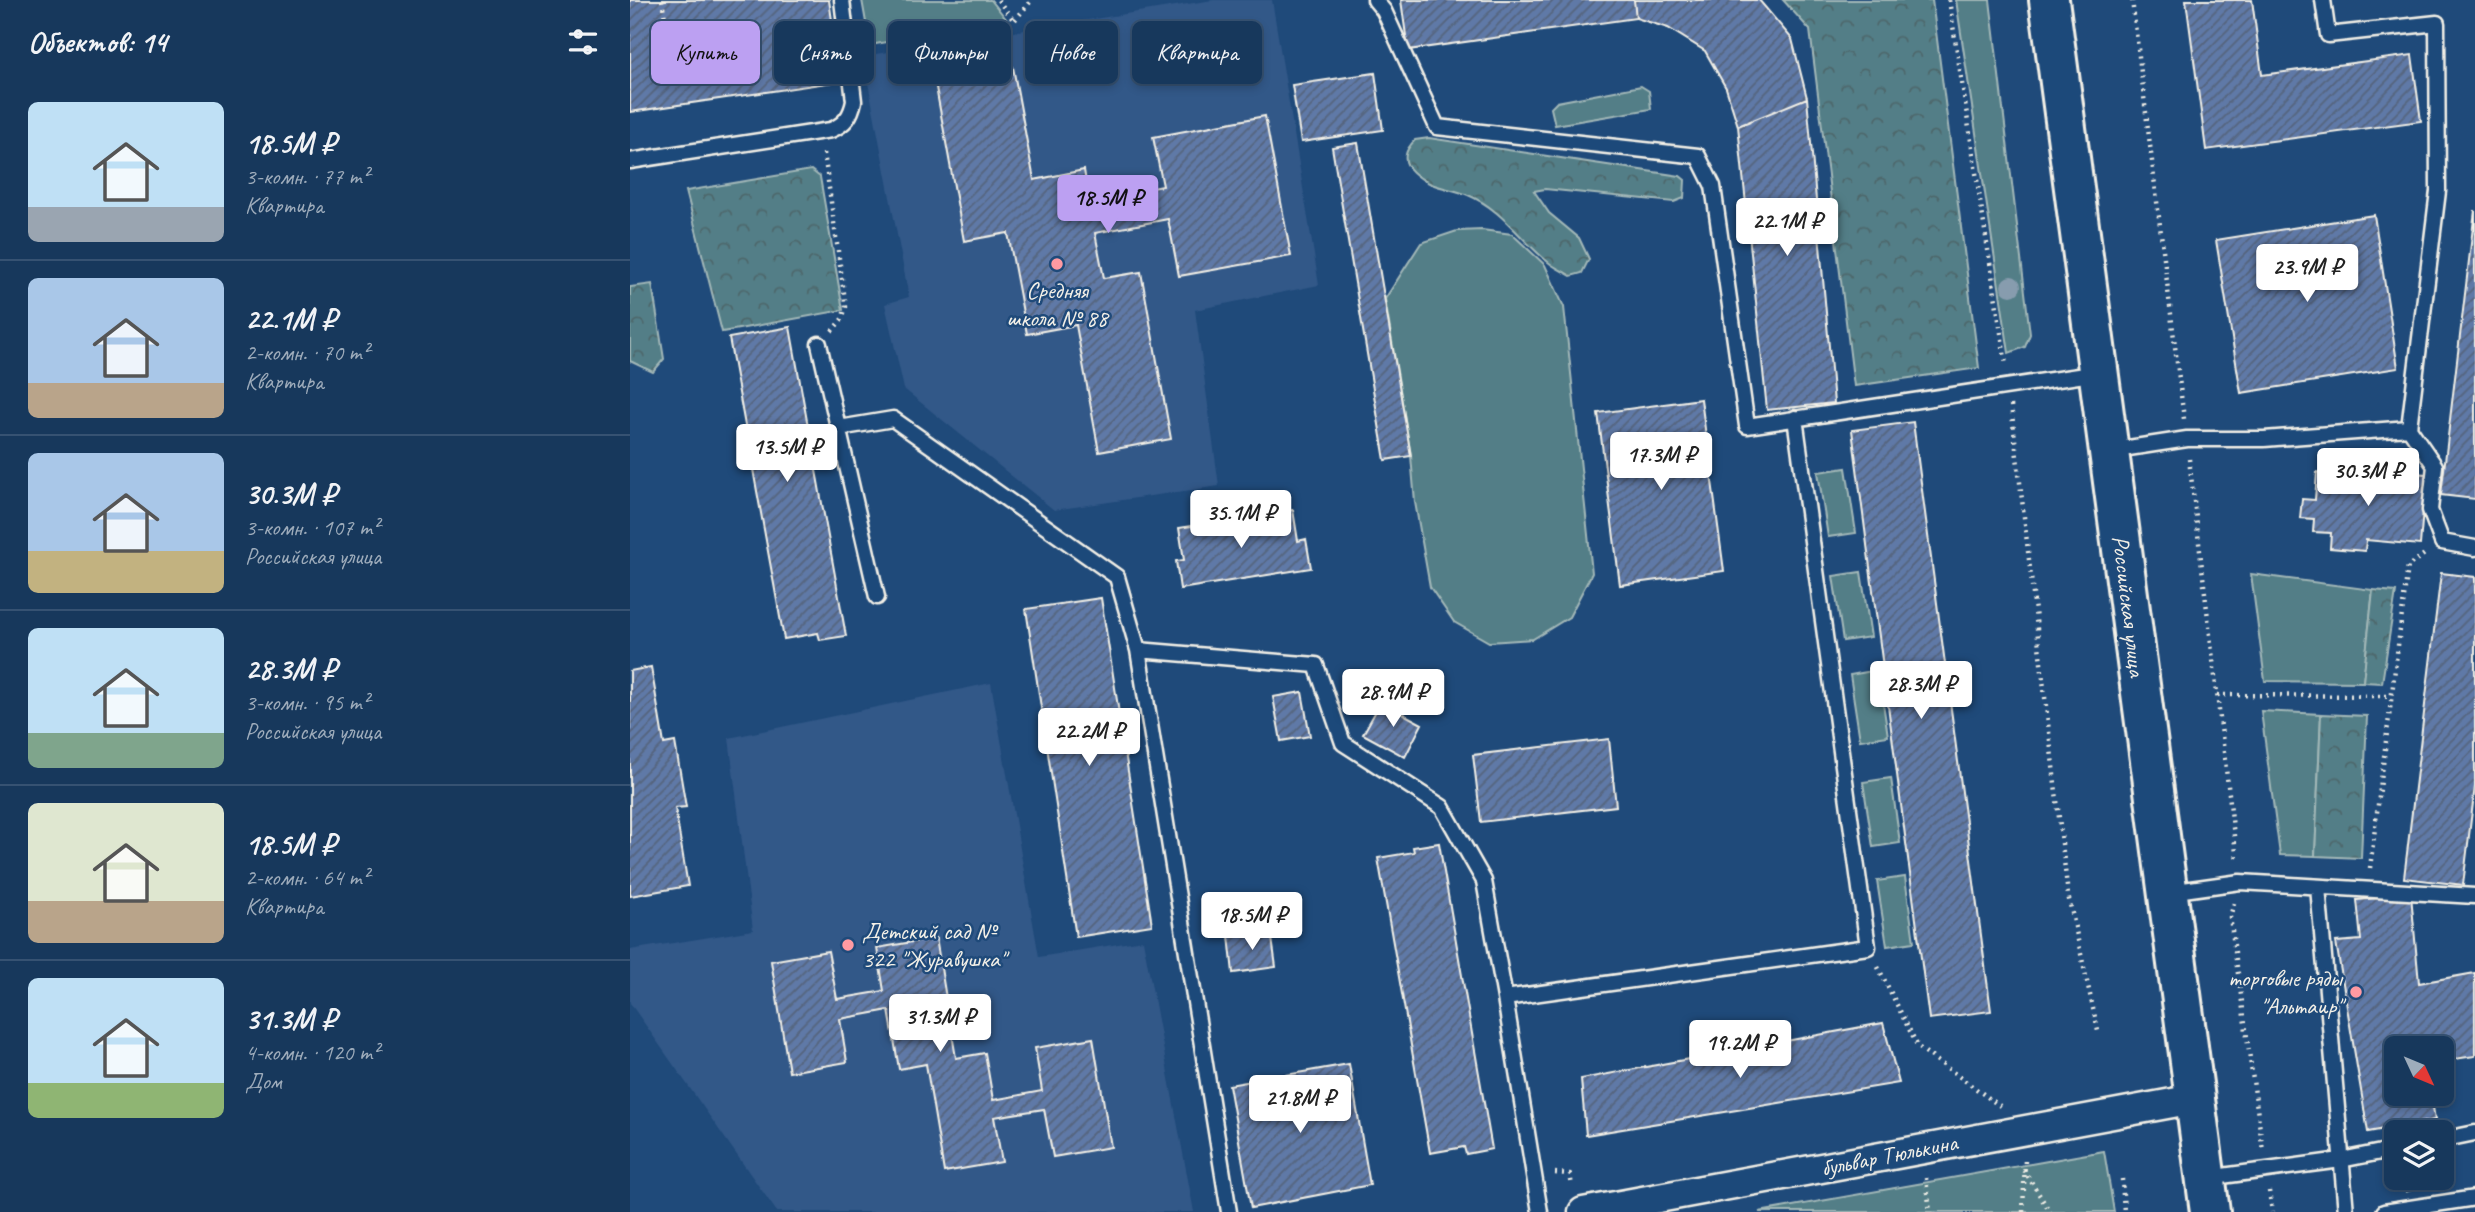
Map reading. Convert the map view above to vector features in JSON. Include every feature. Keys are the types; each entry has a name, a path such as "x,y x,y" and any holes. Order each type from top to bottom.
{"main road":[{"name":"Российская улица","path":"2049,0 2208,1195"}],"street":[{"name":"бульвар Тюлькина","path":"1578,1199 2030,1128 2194,1099"}],"lane":[{"path":"630,161 821,132 843,124 853,109 854,101 842,0"},
{"path":"1375,0 1384,11 1437,127 1698,156 1713,186 1747,426 2099,373"},
{"path":"2323,0 2328,35 2437,23 2438,191 2409,428 2435,466 2430,510 2442,542 2475,548"},
{"path":"819,344 877,597"},
{"path":"1505,998 1868,947 1795,418"},
{"path":"839,428 893,419 1117,577 1138,650 1229,1212"},
{"path":"2109,452 2186,439 2264,439 2409,428"},
{"path":"1138,650 1316,665 1343,743 1442,807 1484,881 1540,1212"},
{"path":"2167,892 2240,882 2475,896"},
{"path":"2318,887 2346,1212"},
{"path":"2454,1137 2475,1133"},
{"path":"2208,1195 2266,1170 2384,1151"},
{"path":"2384,1212 2475,1198"}],"path":[{"path":"662,0 665,21"},
{"path":"998,0 1014,21 1032,0"},
{"path":"1949,0 2009,387 2068,895 2098,1031"},
{"path":"2132,0 2240,882 2230,917 2272,1212"},
{"path":"819,344 842,320 846,307 821,132"},
{"path":"2368,890 2407,566"},
{"path":"2217,695 2391,696"},
{"path":"1868,947 1918,1047 2030,1128 2024,1170 2023,1212"},
{"path":"2024,1170 2050,1212"},
{"path":"1534,1172 1570,1174 1578,1199"},
{"path":"2122,1179 2124,1212"}],"shaded area":[{"path":"1213,0 1272,0 1319,285 1195,310 1219,486 1054,510 904,389 885,304 909,297 868,84 874,84 874,54 888,52 888,84 1011,84 1011,32 1025,30 1025,84 1118,84 1118,21 1082,21"},
{"name":"Детский сад № 322 \"Журавушка\"","path":"991,683 1039,957 1143,940 1194,1212 777,1212 630,1003 630,950 753,930 729,738"}],"green space":[{"path":"862,0 991,0 1007,20 888,21 888,42 874,44 874,21 866,21"},
{"path":"1783,0 1932,0 1979,368 1854,386 1810,30"},
{"path":"1956,0 1990,0 2030,334 2025,347 2009,353"},
{"path":"1641,86 1649,91 1651,109 1555,125 1551,108 1557,102"},
{"path":"1429,138 1680,176 1685,180 1684,198 1674,202 1545,189 1534,191 1549,213 1579,238 1589,259 1582,273 1571,276 1541,256 1481,201 1433,185 1413,172 1407,164 1407,152 1415,140"},
{"path":"811,170 820,177 843,310 722,332 686,191"},
{"path":"1482,230 1512,234 1545,265 1564,307 1592,573 1569,617 1533,639 1489,642 1454,622 1430,587 1385,299 1421,243 1457,231"},
{"path":"652,284 664,359 653,372 630,361 630,287"},
{"path":"1846,468 1856,533 1828,537 1818,472"},
{"path":"1861,572 1871,637 1843,641 1833,576"},
{"path":"2251,574 2373,590 2363,682 2265,681"},
{"path":"2373,590 2396,592 2382,683 2363,682"},
{"path":"1878,670 1888,736 1860,740 1850,675"},
{"path":"2261,711 2321,714 2315,856 2280,855"},
{"path":"2321,714 2367,716 2361,858 2315,856"},
{"path":"1891,778 1900,843 1873,847 1863,782"},
{"path":"1905,877 1914,942 1887,946 1877,881"},
{"path":"2104,1151 2114,1212 1759,1212"}],"building":[{"path":"630,0 829,0 832,21 774,21 774,84 821,84 630,112"},
{"path":"1401,0 1634,0 1636,18 1408,50"},
{"path":"1634,0 1759,0 1792,39 1807,98 1738,126 1726,88 1705,51 1668,28 1636,18"},
{"path":"2186,0 2252,0 2262,75 2412,55 2421,121 2206,150"},
{"name":"Средняя школа № 88","path":"1011,67 1034,180 1084,170 1089,200 1163,186 1153,137 1265,116 1291,256 1179,276 1168,219 1095,233 1104,278 1141,272 1171,439 1099,452 1076,325 1027,334 1008,233 964,241 935,84 1011,84"},
{"path":"1375,73 1383,130 1301,142 1292,85"},
{"path":"1807,98 1834,403 1767,410 1738,126"},
{"path":"1358,143 1411,456 1385,460 1332,147"},
{"path":"2475,210 2475,499 2441,495"},
{"path":"2374,215 2398,368 2241,393 2216,240"},
{"path":"790,327 846,636 820,640 818,633 784,639 729,338"},
{"path":"1701,399 1724,571 1620,585 1598,413"},
{"path":"1913,422 1991,1011 1929,1019 1852,430"},
{"path":"2348,468 2426,474 2420,545 2366,540 2365,551 2330,548 2331,533 2313,532 2314,519 2300,518 2302,499 2315,500 2317,472 2348,475"},
{"path":"1293,510 1298,541 1306,539 1311,568 1180,589 1176,561 1184,560 1179,528"},
{"path":"2441,573 2475,577 2475,786 2463,885 2404,878"},
{"path":"1101,598 1152,925 1076,937 1026,609"},
{"path":"651,667 664,744 675,742 686,807 675,808 688,886 630,896 630,671"},
{"path":"1302,692 1310,736 1281,741 1273,697"},
{"path":"1381,702 1422,724 1405,757 1363,734"},
{"path":"1609,739 1616,806 1481,822 1473,755"},
{"path":"1439,843 1492,1149 1466,1154 1464,1147 1430,1153 1378,858 1414,852 1413,847"},
{"path":"2411,895 2419,983 2475,973 2475,1056 2454,1059 2454,1036 2384,1036 2384,1106 2433,1106 2435,1120 2384,1120 2384,1129 2368,1132 2336,942 2361,940 2357,900"},
{"path":"1271,931 1276,967 1233,973 1229,936"},
{"path":"936,938 956,1058 985,1053 993,1100 1042,1091 1035,1048 1093,1038 1111,1147 1053,1157 1044,1109 994,1117 1002,1162 944,1172 926,1064 899,1069 889,1010 840,1019 847,1062 789,1072 771,961 828,951 837,999 884,991 877,948"},
{"path":"1883,1023 1899,1083 1586,1135 1581,1079"},
{"path":"1349,1064 1370,1185 1251,1208 1229,1085"}],"place":[{"name":"Средняя школа № 88","path":"1057,264"},
{"name":"Детский сад № 322 \"Журавушка\"","path":"848,945"},
{"name":"торговые ряды \"Альтаир\"","path":"2356,992"}]}
